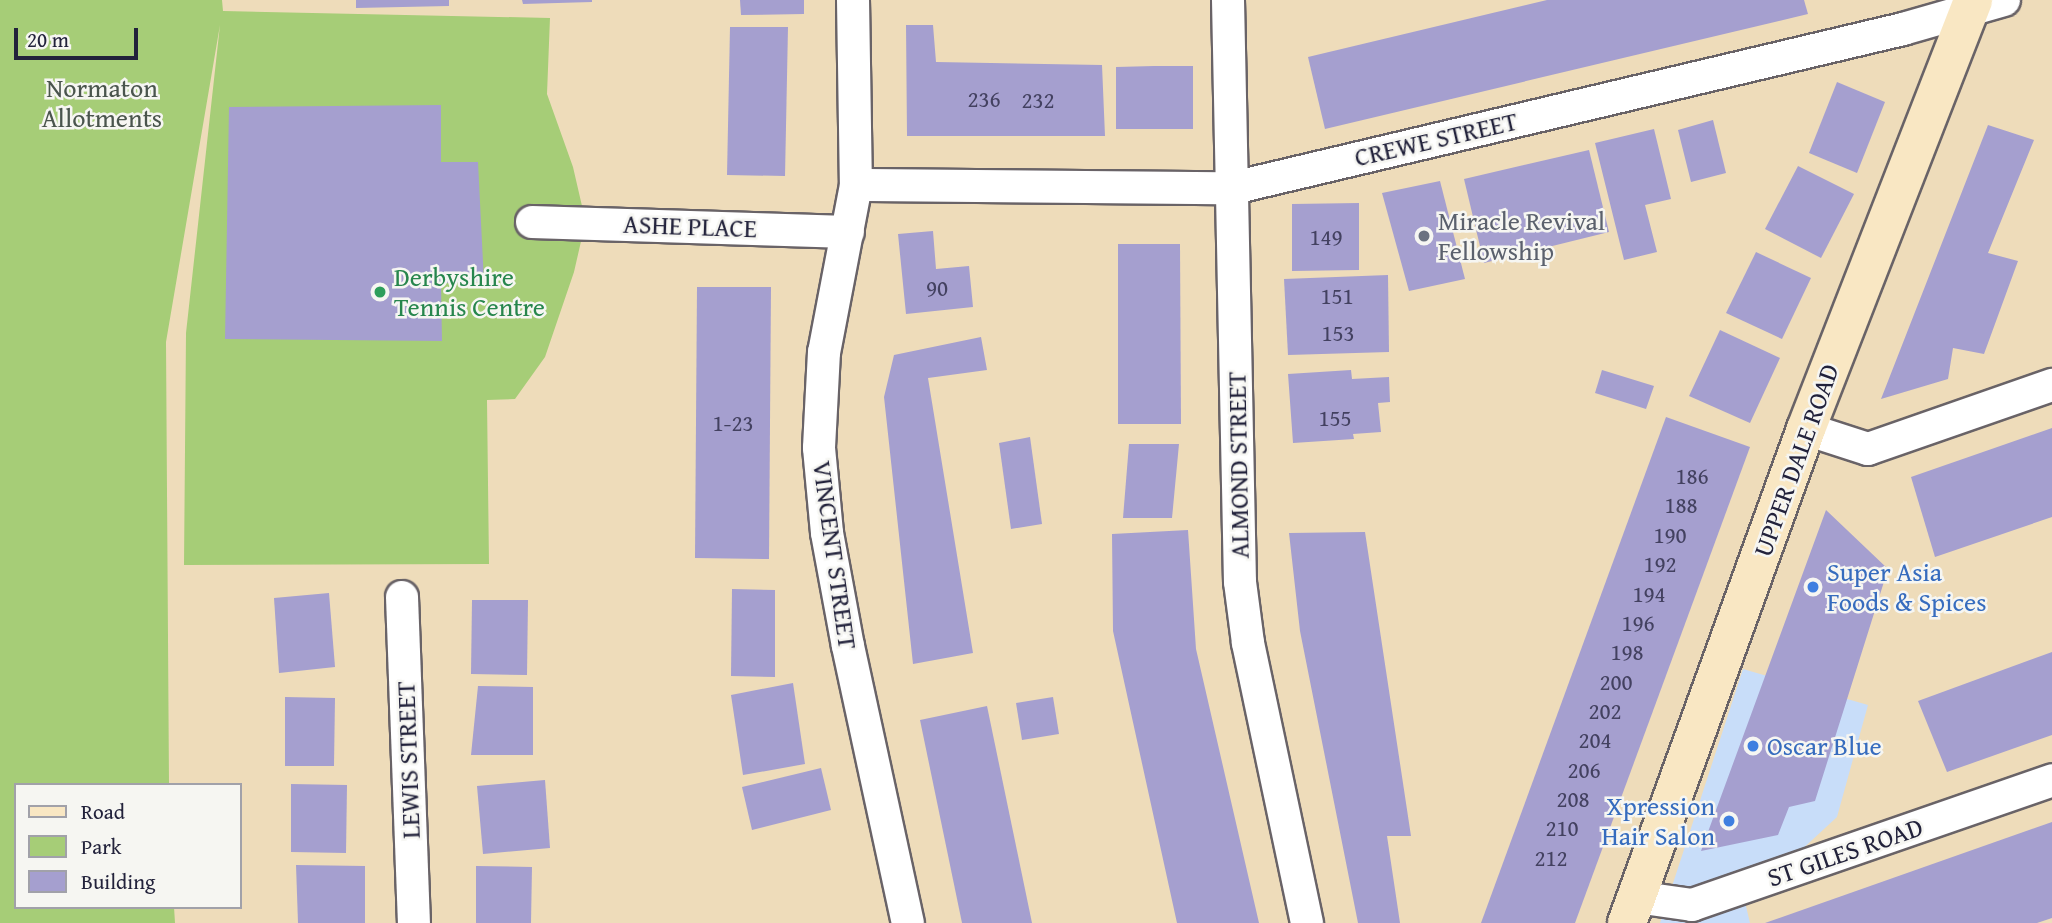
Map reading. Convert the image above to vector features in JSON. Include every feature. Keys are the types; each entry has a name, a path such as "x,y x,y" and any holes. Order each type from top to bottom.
{"street":[{"name":"VINCENT STREET","path":"853,0 856,185 821,377 819,423 822,492 848,646 908,923"},
{"name":"ALMOND STREET","path":"1228,0 1240,582 1248,643 1307,923"},
{"name":"CREWE STREET","path":"856,185 1233,188 1970,6 2004,0"},
{"name":"UPPER DALE ROAD","path":"1632,910 1805,429 1970,6"},
{"name":"ASHE PLACE","path":"532,222 848,232"},
{"path":"1805,429 1868,449 2052,385"},
{"name":"LEWIS STREET","path":"402,597 414,923"},
{"name":"ST GILES ROAD","path":"1632,910 1692,905 2052,780"}],"shaded area":[{"path":"1743,669 1868,705 1837,817 1745,902 1750,923 1660,923"}],"green space":[{"name":"Normaton Allotments","path":"0,0 222,0 223,11 550,18 547,94 573,167 582,206 582,237 574,272 545,357 515,399 487,400 489,564 184,565 186,333 220,25 166,342 169,783 14,783 14,909 174,909 175,923 0,923"}],"building":[{"path":"356,0 449,0 449,6 356,8"},
{"path":"522,0 592,0 592,2 523,4"},
{"path":"740,0 804,0 804,14 741,15"},
{"path":"1547,0 1804,0 1808,14 1325,129 1308,57"},
{"path":"906,25 933,25 936,62 1102,65 1105,136 907,136"},
{"path":"730,27 788,27 785,176 727,175"},
{"path":"1193,66 1193,129 1116,129 1116,67"},
{"path":"1837,82 1885,102 1857,173 1809,153"},
{"path":"441,105 441,162 478,162 484,282 441,283 442,341 225,339 229,107"},
{"path":"1713,120 1726,173 1691,182 1678,130"},
{"path":"1988,125 2034,140 1988,253 2018,261 1984,354 1953,348 1948,379 1881,399"},
{"path":"1654,129 1671,199 1645,205 1657,252 1624,260 1595,143"},
{"path":"1589,150 1609,232 1484,263 1464,179"},
{"path":"1798,166 1854,194 1821,258 1765,229"},
{"name":"Miracle Revival Fellowship","path":"1440,181 1465,279 1409,291 1382,193"},
{"path":"1359,203 1359,270 1292,271 1292,204"},
{"path":"933,231 936,269 969,266 973,307 906,314 898,234"},
{"path":"1118,244 1180,244 1181,424 1118,424"},
{"path":"1756,252 1811,278 1782,339 1726,313"},
{"path":"1388,275 1389,352 1288,355 1284,279"},
{"path":"697,287 771,287 769,559 695,558"},
{"path":"1720,330 1780,358 1750,423 1689,396"},
{"path":"981,337 987,370 928,378 973,653 913,664 884,397 894,355"},
{"path":"1351,370 1352,379 1389,377 1390,402 1378,403 1381,432 1353,434 1354,439 1293,443 1288,374"},
{"path":"1602,370 1654,386 1646,409 1595,393"},
{"path":"1666,417 1750,447 1575,923 1481,923"},
{"path":"2052,428 2052,517 1935,557 1911,477"},
{"path":"1030,437 1042,524 1011,529 999,443"},
{"path":"1129,444 1179,444 1172,518 1123,518"},
{"path":"1826,510 1888,569 1815,801 1789,807 1778,835 1701,851"},
{"path":"1188,530 1196,649 1259,923 1177,923 1113,631 1112,534"},
{"path":"1365,532 1411,836 1387,836 1400,923 1358,923 1300,631 1289,533"},
{"path":"732,589 775,590 775,677 731,676"},
{"path":"329,593 335,667 279,673 274,598"},
{"path":"472,600 528,600 527,675 471,674"},
{"path":"2052,652 2052,735 1947,772 1918,701"},
{"path":"793,683 805,764 743,775 731,695"},
{"path":"478,686 533,687 533,755 471,755"},
{"path":"285,697 335,698 334,766 285,766"},
{"path":"1053,697 1059,734 1022,740 1016,703"},
{"path":"987,706 1032,923 962,923 920,720"},
{"path":"821,768 831,810 752,830 742,787"},
{"path":"545,780 550,848 483,854 477,786"},
{"path":"291,784 347,785 346,853 291,852"},
{"path":"2052,822 2052,918 2037,923 1765,923"},
{"path":"296,865 365,866 365,923 298,923"},
{"path":"476,866 532,867 531,923 476,923"}],"place":[{"name":"Miracle Revival Fellowship","path":"1424,236"},
{"name":"Derbyshire Tennis Centre","path":"380,292"},
{"name":"Super Asia Foods & Spices","path":"1813,587"},
{"name":"Oscar Blue","path":"1753,746"},
{"name":"Xpression Hair Salon","path":"1729,821"}]}
